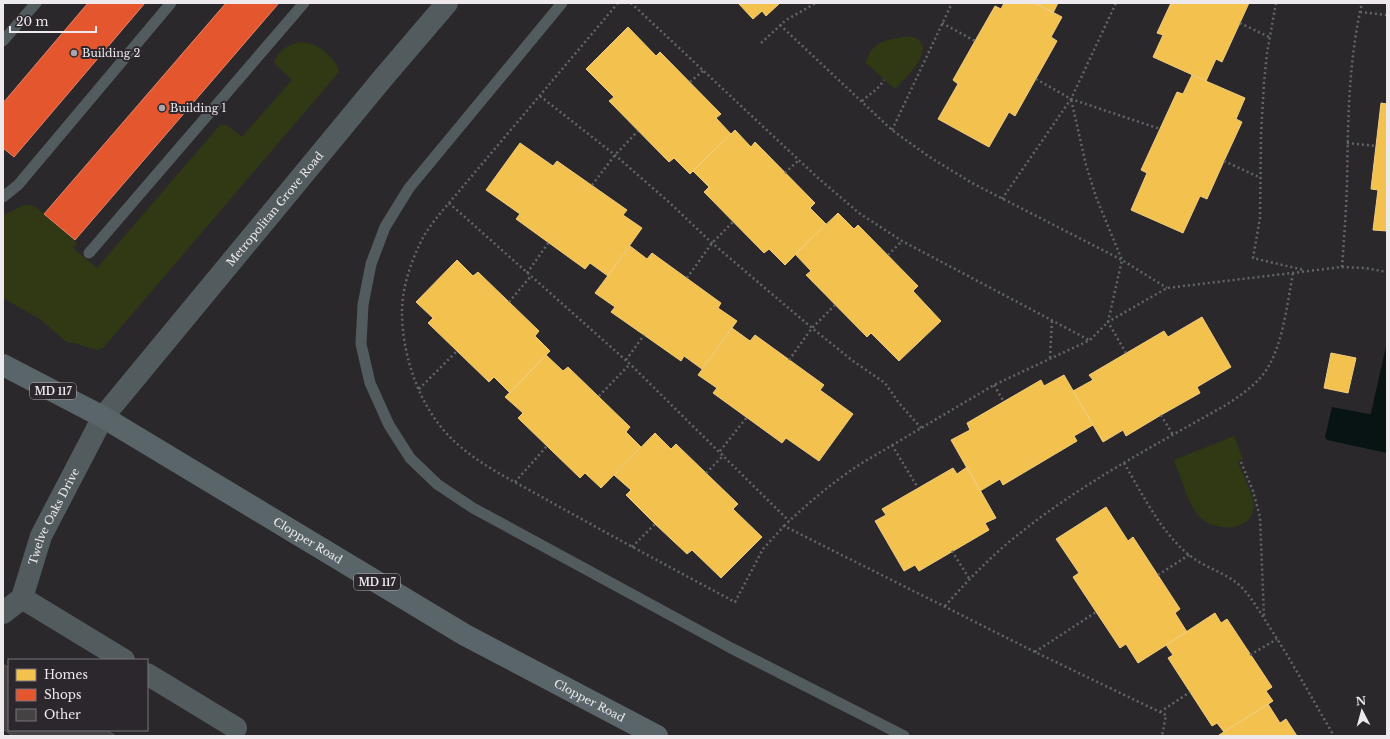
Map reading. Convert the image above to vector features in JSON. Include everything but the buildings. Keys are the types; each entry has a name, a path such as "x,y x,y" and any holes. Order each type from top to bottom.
{"main road":[{"name":"Clopper Road","path":"3,365 103,417 465,635 657,736"}],"street":[{"name":"Metropolitan Grove Road","path":"103,417 373,90 447,3"},
{"name":"Twelve Oaks Drive","path":"22,598 41,536 103,417"},
{"path":"3,613 22,598 122,659"},
{"path":"148,675 236,728"}],"lane":[{"path":"3,41 36,3"},
{"path":"3,197 18,185 171,3"},
{"path":"89,252 304,3"},
{"path":"562,3 409,188 385,227 371,264 363,305 361,344 370,382 389,425 410,458 437,484 473,508 731,648 904,736"}],"path":[{"path":"618,3 448,203 432,224 418,247 410,268 402,312 407,354 419,389 435,419 450,437 468,453 515,482 735,602 763,549 784,526 841,477 994,385 1090,340 1108,322 1167,288 1342,268 1365,268 1387,272"},
{"path":"631,3 798,160 859,213 902,241 1090,340"},
{"path":"760,43 786,20 810,4 816,3"},
{"path":"892,130 952,3"},
{"path":"1002,199 1071,99 1116,3"},
{"path":"1276,3 1269,37 1262,104 1260,218 1253,258 1306,271"},
{"path":"1342,268 1346,186 1346,143 1352,67 1362,3"},
{"path":"1360,12 1387,15"},
{"path":"942,23 974,41"},
{"path":"1240,23 1269,37"},
{"path":"780,25 892,130 928,156 972,183 1122,260 1167,288"},
{"path":"690,82 703,70"},
{"path":"1036,79 1071,99 1160,129"},
{"path":"862,101 879,87 884,80"},
{"path":"540,96 615,155 672,204 712,243 812,328 852,361 885,383 899,403 921,428"},
{"path":"1071,99 1086,165 1096,197 1122,260 1108,322 1126,353"},
{"path":"592,185 615,155 638,131"},
{"path":"1346,143 1376,146"},
{"path":"785,173 798,160"},
{"path":"1224,161 1261,178"},
{"path":"448,203 626,360 790,521"},
{"path":"687,278 712,243 734,222"},
{"path":"888,255 902,241"},
{"path":"527,273 549,242"},
{"path":"944,606 1023,531 1056,506 1124,463 1237,398 1261,378 1270,366 1278,345 1293,273"},
{"path":"509,302 531,276"},
{"path":"789,360 812,328 835,305"},
{"path":"1050,358 1052,320"},
{"path":"626,360 644,335"},
{"path":"419,389 457,351"},
{"path":"599,396 630,364"},
{"path":"994,385 1004,402"},
{"path":"1161,415 1173,435"},
{"path":"720,451 746,417"},
{"path":"892,445 918,488"},
{"path":"515,482 547,446"},
{"path":"706,473 724,455"},
{"path":"1241,462 1253,491 1260,517 1264,618"},
{"path":"1124,463 1162,526 1172,538 1189,555 1200,563 1228,576 1245,591 1277,638 1334,736"},
{"path":"632,547 655,524"},
{"path":"784,526 1035,652 1166,715 1162,736"},
{"path":"952,551 970,580"},
{"path":"1158,575 1189,555"},
{"path":"1035,652 1096,612"},
{"path":"1250,655 1277,638"},
{"path":"1160,712 1190,692"}],"green space":[{"path":"909,36 919,40 923,46 922,53 919,61 907,77 895,89 866,63 872,49 877,45 888,40"},
{"path":"300,42 312,44 324,51 337,66 339,72 104,347 97,350 74,343 69,343 40,319 3,298 3,215 24,205 37,208 77,243 73,248 97,268 220,125 227,125 242,137 292,80 274,62 284,49 292,44"},
{"path":"1234,436 1243,459 1238,462 1250,492 1254,508 1251,517 1245,523 1228,528 1219,527 1203,520 1197,514 1187,496 1174,460"}],"shaded area":[{"path":"1387,342 1387,453 1327,440 1325,437 1332,407 1369,414 1371,413"}],"place":[{"name":"Building 2","path":"74,53"},
{"name":"Building 1","path":"162,108"}]}
